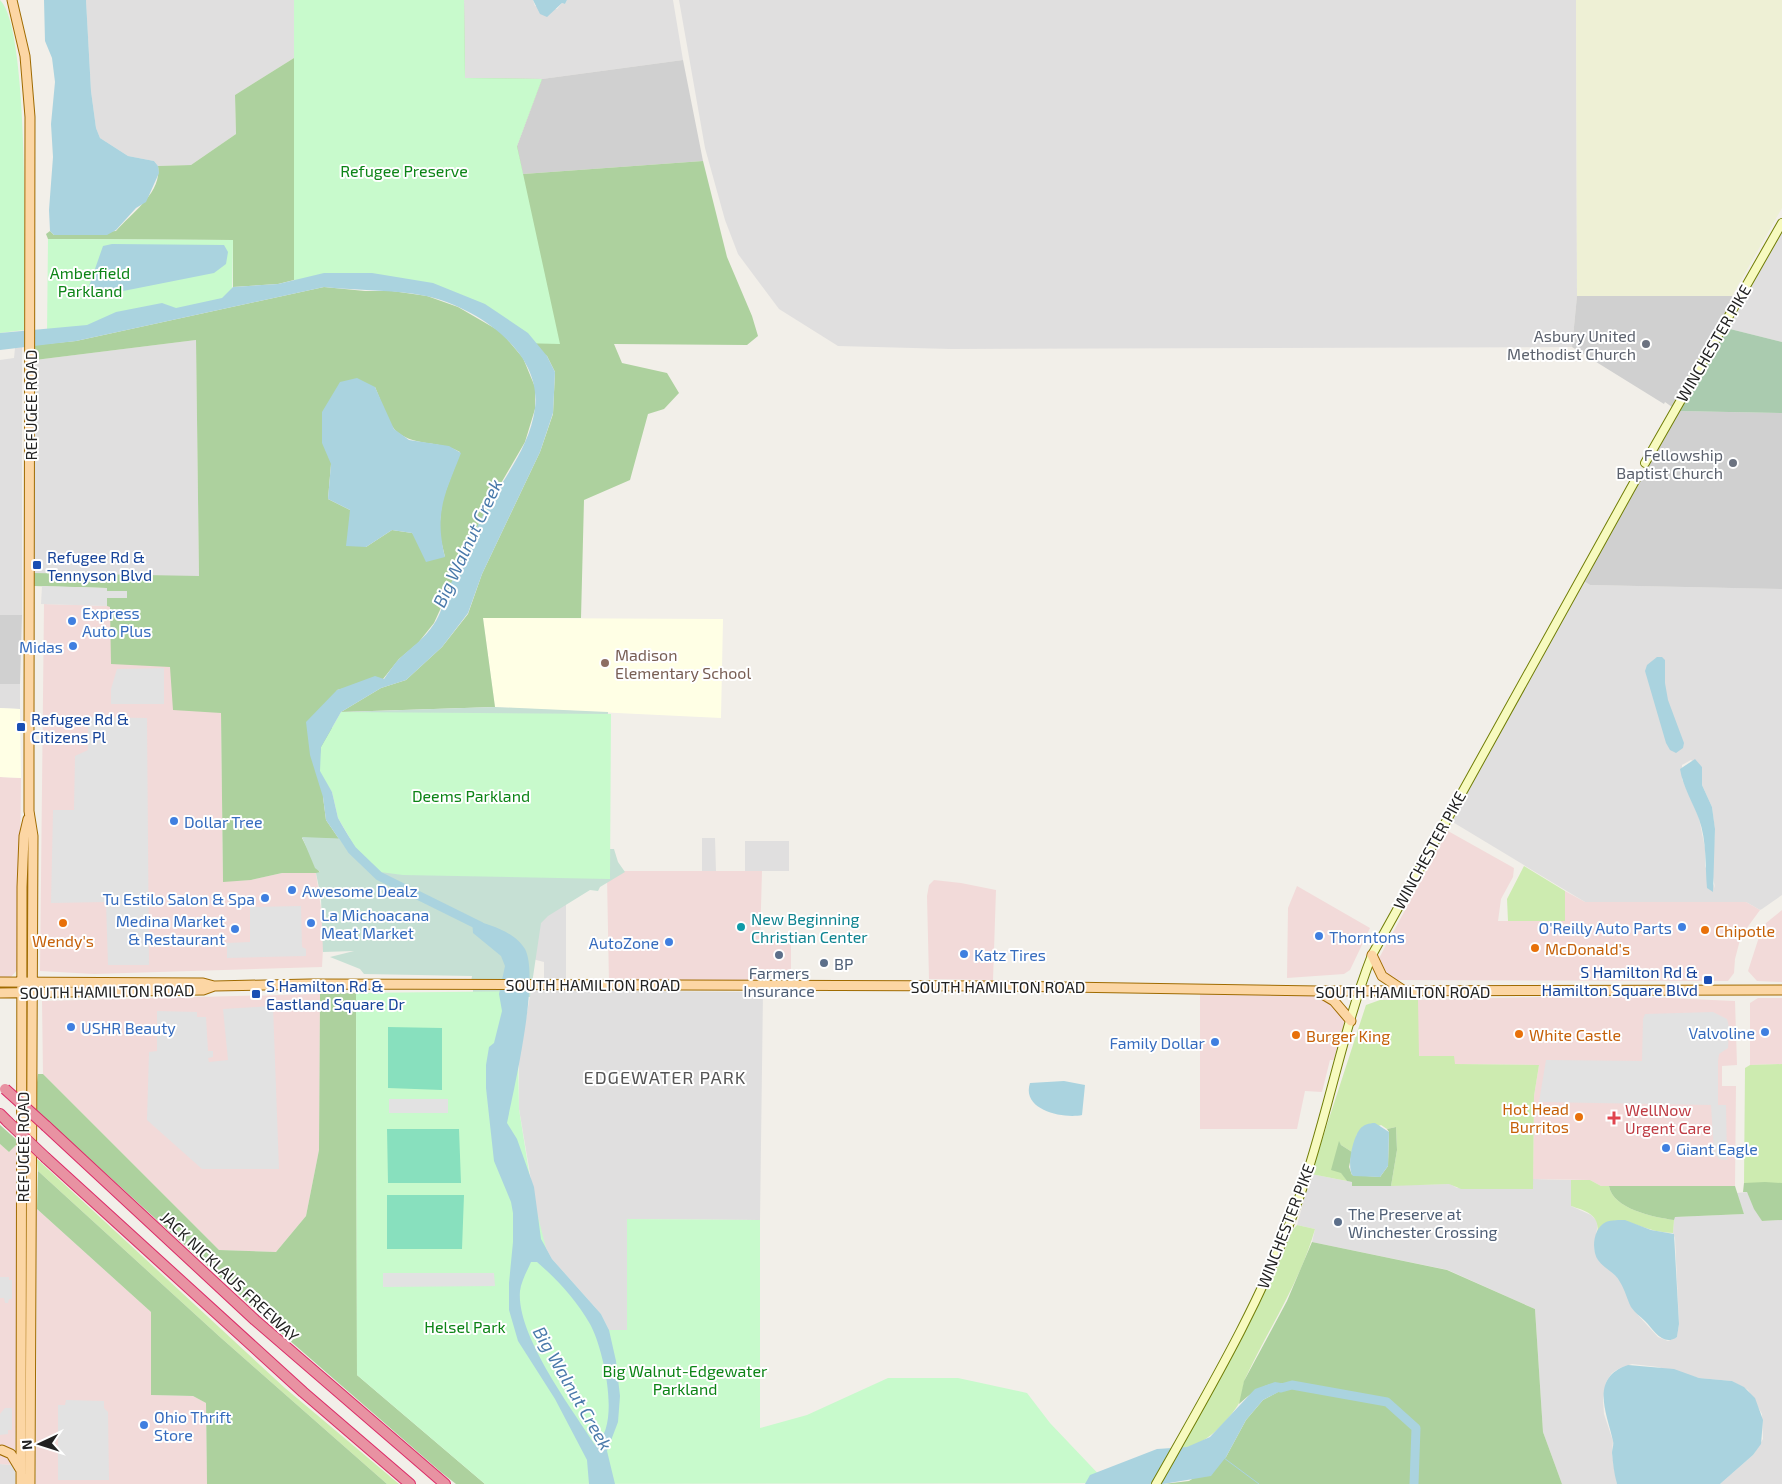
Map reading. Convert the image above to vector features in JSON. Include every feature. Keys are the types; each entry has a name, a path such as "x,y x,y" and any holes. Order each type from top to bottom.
{"highway":[{"name":"JACK NICKLAUS FREEWAY","path":"3,1086 255,1320 445,1484"},
{"path":"4,1118 303,1392 410,1484"}],"main road":[{"name":"REFUGEE ROAD","path":"12,0 25,56 29,95 29,811 24,836 27,982 30,1484"},
{"name":"WINCHESTER PIKE","path":"1645,463 1782,223"},
{"name":"WINCHESTER PIKE","path":"1156,1484 1245,1322 1280,1248 1301,1190 1359,990 1372,955 1636,479"},
{"path":"1372,955 1382,976 1403,990"},
{"name":"SOUTH HAMILTON ROAD","path":"0,982 203,983 214,986 532,984 1104,987 1319,991 1782,990"},
{"name":"SOUTH HAMILTON ROAD","path":"0,993 203,990 214,986"},
{"path":"1319,991 1334,1001 1351,1021"},
{"name":"REFUGEE ROAD","path":"21,1484 27,993"},
{"path":"2,1450 11,1454 21,1470"}],"shaded area":[{"path":"86,0 294,0 294,58 235,95 236,134 191,165 158,166 154,161 128,156 100,138 96,128 91,91"},
{"path":"464,0 533,0 535,6 557,9 562,3 565,4 567,0 673,0 683,60 542,79 465,78"},
{"path":"679,0 1576,0 1577,296 1572,347 951,349 838,346 779,309 738,254 725,220 705,148"},
{"path":"1576,0 1782,0 1782,208 1732,296 1577,296"},
{"path":"683,60 703,161 523,174 517,146 542,79"},
{"path":"1782,231 1782,342 1726,328"},
{"path":"1577,296 1732,296 1735,298 1672,407 1665,402 1664,404 1572,347"},
{"path":"1726,328 1782,342 1782,413 1678,411"},
{"path":"196,340 199,577 34,573 35,360"},
{"path":"22,347 22,615 0,615 0,360 14,358 15,348"},
{"path":"1678,411 1782,413 1782,589 1590,585 1582,580"},
{"path":"1582,580 1590,585 1782,589 1782,895 1760,910 1746,902 1585,902 1451,821","holes":["1691,760 1702,767 1702,785 1712,807 1715,830 1712,872 1715,888 1705,866 1705,848 1699,818 1682,779 1682,765"]},
{"path":"42,586 107,588 107,591 127,591 127,598 107,598 107,606 41,604"},
{"path":"44,604 110,606 170,667 221,712 223,881 251,880 282,873 316,873 324,930 322,967 94,974 40,971"},
{"path":"0,615 22,615 20,684 0,684"},
{"name":"Madison Elementary School","path":"483,618 723,619 721,718 495,707"},
{"path":"164,668 164,704 111,704 111,689 117,669"},
{"path":"0,684 20,684 20,709 0,708"},
{"path":"0,708 20,709 21,778 0,777"},
{"path":"88,717 147,718 149,965 108,965 106,902 51,903 53,810 74,810 75,756 88,750"},
{"path":"0,777 21,778 19,968 10,978 0,978"},
{"path":"1448,831 1514,868 1513,877 1501,899 1498,921 1565,921 1565,891 1585,902 1746,902 1760,910 1741,936 1735,959 1734,973 1728,981 1395,980 1384,974 1378,960"},
{"path":"702,838 715,838 716,871 702,871"},
{"path":"745,841 789,841 789,871 745,871"},
{"path":"603,871 762,871 760,943 791,941 791,973 789,975 759,975 758,984 609,984 607,876"},
{"path":"566,876 566,979 544,979 544,962 517,955"},
{"path":"934,880 996,890 993,980 929,979 927,896 929,885"},
{"path":"1297,886 1370,928 1350,970 1344,974 1287,978 1288,908"},
{"path":"301,906 302,947 306,949 306,956 227,958 227,943 250,942 250,907"},
{"path":"1782,910 1782,982 1757,981 1748,971 1759,937 1766,923"},
{"path":"531,990 763,992 760,1220 627,1219 627,1330 609,1330 601,1314 552,1259 541,1239 519,1109 519,1058"},
{"path":"1200,990 1319,991 1351,1021 1340,1060 1330,1060 1322,1092 1305,1091 1297,1129 1200,1129"},
{"path":"320,994 319,1150 306,1216 276,1252 219,1250 43,1074 42,1001"},
{"path":"1644,997 1735,1001 1737,1065 1722,1066 1722,1086 1736,1086 1735,1186 1601,1186 1590,1180 1533,1179 1534,1096 1539,1065 1454,1064 1454,1056 1418,1056 1418,1000"},
{"path":"1758,998 1782,998 1782,1064 1750,1065 1750,1003"},
{"path":"273,1006 279,1169 202,1169 147,1120 149,1052 157,1051 157,1011 197,1012 197,1017 206,1017 208,1051 213,1051 213,1057 208,1058 209,1062 228,1060 223,1009"},
{"path":"1713,1012 1727,1019 1729,1027 1728,1048 1719,1054 1718,1061 1718,1105 1726,1105 1727,1160 1719,1159 1714,1153 1711,1105 1539,1102 1546,1060 1642,1061 1643,1019 1645,1014"},
{"path":"389,1099 448,1099 448,1113 389,1113"},
{"path":"19,1142 15,1465 0,1464 0,1144 9,1152"},
{"path":"1311,1174 1352,1182 1352,1186 1450,1184 1457,1188 1533,1188 1533,1179 1571,1180 1571,1206 1591,1215 1598,1222 1594,1249 1598,1259 1620,1280 1637,1314 1658,1337 1668,1341 1677,1337 1679,1324 1675,1238 1673,1233 1674,1217 1744,1214 1736,1193 1747,1192 1762,1221 1782,1220 1782,1484 1720,1484 1753,1455 1763,1439 1762,1414 1748,1390 1732,1381 1699,1378 1658,1367 1632,1364 1612,1373 1606,1382 1603,1400 1604,1414 1613,1441 1612,1454 1617,1484 1562,1484 1543,1432 1535,1309 1448,1270 1312,1242 1315,1229 1297,1225"},
{"path":"37,1209 151,1312 151,1395 193,1396 206,1403 207,1484 36,1484"},
{"path":"383,1273 494,1273 495,1286 383,1287"},
{"path":"0,1277 9,1277 9,1280 12,1280 12,1299 9,1299 8,1303 5,1303 4,1298 0,1298"},
{"path":"66,1400 104,1401 104,1408 108,1412 109,1480 58,1480 58,1405 65,1405"},
{"path":"5,1408 12,1408 12,1430 8,1430 8,1434 0,1435 0,1414"},
{"path":"0,1464 15,1465 15,1484 0,1484"}],"green space":[{"path":"0,0 10,20 17,56 24,156 25,261 24,330 0,333"},
{"path":"294,0 464,0 465,78 542,79 517,145 523,174 703,161 727,257 752,316 758,336 747,345 614,344 622,363 667,373 679,393 664,409 648,414 630,480 584,500 581,618 483,618 495,707 341,712 381,688 406,680 442,647 468,614 482,574 540,452 553,414 555,372 547,356 433,283 294,280 278,284 233,287 233,240 48,239 46,234 50,231 54,235 116,231 151,193 158,176 158,166 191,165 236,134 235,95 294,58"},
{"name":"Refugee Preserve","path":"294,0 464,0 465,78 542,79 517,146 560,344 519,343 442,289 294,282"},
{"name":"Amberfield Parkland","path":"48,239 233,240 232,298 47,334"},
{"path":"324,287 365,291 392,291 427,296 458,307 501,332 523,358 535,387 535,409 525,442 486,509 434,623 418,643 399,659 383,679 337,690 323,797 326,820 339,839 302,838 320,873 282,873 251,880 223,882 221,713 173,710 170,667 111,664 110,607 107,606 107,598 126,598 107,591 106,588 34,586 34,573 199,576 196,340 35,360 35,345 76,341","holes":["375,387 389,421 395,430 410,439 452,448 460,452 442,501 439,532 445,557 412,533 392,530 366,547 350,510 328,499 331,464"]},
{"name":"Deems Parkland","path":"495,707 608,712 603,849 614,849 618,862 625,872 600,887 598,891 590,890 548,916 541,923 530,997 473,997 473,990 470,989 472,976 364,974 360,969 330,957 354,951 323,952 321,898 316,873 320,872 315,868 302,837 350,839 341,712"},
{"name":"Deems Parkland","path":"341,712 611,714 610,879 403,875 380,872 355,847 338,818 332,792 318,771 321,747"},
{"path":"1524,866 1565,891 1565,921 1508,921 1507,899"},
{"path":"521,991 518,1049 519,1109 533,1197 549,1260 609,1330 627,1330 627,1219 760,1220 760,1428 807,1415 888,1378 958,1378 1027,1393 1050,1423 1107,1483 485,1484 357,1375 356,993"},
{"path":"356,993 357,1375 485,1484 456,1484 442,1473 281,1333 34,1108 38,1074 43,1074 219,1250 276,1252 306,1216 319,1150 320,994"},
{"path":"1380,1000 1418,1000 1419,1056 1454,1056 1455,1064 1539,1065 1534,1096 1533,1189 1461,1189 1449,1184 1391,1186 1397,1150 1396,1127 1387,1129 1381,1125 1357,1134 1352,1152 1339,1142 1341,1172 1347,1181 1311,1174 1366,1005"},
{"path":"388,1027 442,1028 442,1090 388,1088"},
{"path":"1782,1064 1782,1183 1744,1183 1745,1068 1750,1065"},
{"path":"0,1125 19,1142 9,1152 0,1144"},
{"path":"1396,1127 1397,1150 1391,1186 1352,1186 1352,1182 1347,1181 1341,1173 1331,1170 1339,1141 1341,1145 1352,1152 1349,1167 1352,1175 1380,1177 1388,1166 1389,1132 1387,1129"},
{"path":"387,1129 459,1129 461,1183 388,1183"},
{"path":"37,1159 285,1388 399,1484 387,1484 220,1337 38,1171"},
{"path":"38,1171 220,1337 387,1484 207,1484 206,1403 193,1396 151,1395 151,1312 37,1209"},
{"path":"1571,1180 1590,1180 1601,1186 1609,1186 1612,1194 1626,1206 1645,1214 1674,1220 1673,1233 1655,1231 1628,1222 1614,1221 1607,1223 1597,1234 1597,1222 1594,1218 1587,1212 1571,1206"},
{"path":"1744,1183 1782,1183 1782,1220 1762,1221 1754,1209 1747,1192 1743,1192"},
{"path":"1609,1186 1735,1186 1744,1214 1675,1217 1674,1220 1656,1217 1635,1210 1618,1201 1612,1194"},
{"path":"387,1195 464,1195 462,1249 387,1249"},
{"path":"1297,1225 1315,1229 1309,1249 1292,1287 1245,1379 1240,1402 1227,1419 1207,1438 1199,1443 1182,1448 1255,1310 1290,1233"},
{"path":"1312,1242 1447,1270 1535,1309 1543,1432 1562,1484 1163,1484 1189,1481 1226,1457 1246,1420 1263,1400 1291,1385 1283,1383 1270,1384 1257,1390 1239,1404 1244,1381 1287,1301"}],"water":[{"path":"44,0 86,0 91,91 96,128 100,138 128,156 154,161 158,166 159,173 146,202 136,208 116,230 107,235 54,235 50,231 49,210 53,157 51,124 55,82 52,58 45,41"},
{"path":"533,0 567,0 565,4 562,3 547,17 540,14"},
{"path":"112,244 224,245 228,252 226,264 214,273 93,297 88,289 103,246"},
{"path":"324,273 372,273 433,283 485,304 528,333 547,356 555,372 553,413 540,452 482,574 468,613 442,647 406,680 381,688 341,712 321,747 320,771 332,792 338,818 350,839 339,839 326,820 323,797 310,755 306,722 337,690 375,676 384,679 398,660 422,638 436,620 475,530 528,436 535,408 534,387 528,368 517,350 484,321 465,310 445,302 426,296 401,292 324,287 76,341 0,350 0,333 87,325 116,312 162,303 176,308 222,298 233,287 278,284"},
{"path":"357,378 375,387 394,429 409,440 449,446 461,453 446,492 441,515 445,557 426,562 412,533 392,530 366,547 346,546 350,510 328,499 331,464 322,443 322,412 340,382"},
{"path":"1657,657 1662,657 1665,660 1665,683 1668,700 1684,743 1683,748 1676,753 1670,750 1666,743 1645,671 1647,665"},
{"path":"1695,759 1702,767 1702,785 1712,807 1715,829 1713,892 1707,888 1705,845 1702,827 1683,782 1680,769"},
{"path":"472,920 494,926 508,933 521,943 529,963 528,1007 520,1060 507,1123 517,1139 534,1187 541,1239 552,1259 601,1314 609,1330 616,1361 620,1396 618,1422 607,1451 615,1484 589,1484 587,1460 555,1399 518,1341 509,1310 513,1213 511,1202 494,1161 486,1088 486,1065 489,1047 494,1043 502,1011 499,994 505,966 501,956 473,933","holes":["531,1262 537,1262 559,1283 579,1307 590,1324 600,1350 608,1386 609,1405 603,1436 595,1445 547,1371 527,1329 521,1309 520,1291"]},
{"path":"1064,1081 1085,1085 1082,1115 1055,1114 1045,1111 1032,1100 1029,1092 1030,1083"},
{"path":"1375,1123 1389,1132 1388,1166 1380,1177 1353,1176 1350,1160 1357,1133 1363,1126"},
{"path":"1625,1220 1651,1230 1674,1234 1679,1324 1677,1337 1672,1340 1663,1339 1659,1336 1634,1311 1618,1279 1600,1263 1594,1251 1594,1240 1598,1229 1602,1225 1610,1221"},
{"path":"1628,1365 1674,1369 1699,1378 1732,1381 1744,1387 1755,1398 1763,1420 1761,1444 1753,1455 1720,1484 1617,1484 1612,1453 1613,1442 1604,1397 1608,1378 1616,1371"},
{"path":"1275,1382 1292,1385 1263,1400 1246,1420 1226,1457 1211,1476 1163,1484 1085,1484 1090,1475 1157,1449 1187,1447 1210,1437 1255,1389"}],"waterway":[{"name":"Big Walnut Creek","path":"339,830 352,850 379,876 480,926"},
{"name":"Big Walnut Creek","path":"1281,1388 1292,1385 1387,1402 1416,1428 1414,1484"},
{"path":"1224,1458 1259,1484"}],"place":[{"name":"Asbury United Methodist Church","path":"1646,344"},
{"name":"Fellowship Baptist Church","path":"1733,463"},
{"name":"Refugee Rd & Tennyson Blvd","path":"37,565"},
{"name":"Express Auto Plus","path":"72,621"},
{"name":"Midas","path":"73,646"},
{"name":"Madison Elementary School","path":"605,663"},
{"name":"Refugee Rd & Citizens Pl","path":"21,727"},
{"name":"Dollar Tree","path":"174,821"},
{"name":"Awesome Dealz","path":"292,890"},
{"name":"Tu Estilo Salon & Spa","path":"265,898"},
{"name":"Wendy's","path":"63,923"},
{"name":"La Michoacana Meat Market","path":"311,923"},
{"name":"New Beginning Christian Center","path":"741,927"},
{"name":"O'Reilly Auto Parts","path":"1682,927"},
{"name":"Medina Market & Restaurant","path":"235,929"},
{"name":"Chipotle","path":"1705,930"},
{"name":"Thorntons","path":"1319,936"},
{"name":"AutoZone","path":"669,942"},
{"name":"McDonald's","path":"1535,948"},
{"name":"Katz Tires","path":"964,954"},
{"name":"Farmers Insurance","path":"779,955"},
{"name":"BP","path":"824,963"},
{"name":"S Hamilton Rd & Hamilton Square Blvd","path":"1708,980"},
{"name":"S Hamilton Rd & Eastland Square Dr","path":"256,994"},
{"name":"USHR Beauty","path":"71,1027"},
{"name":"Valvoline","path":"1765,1032"},
{"name":"White Castle","path":"1519,1034"},
{"name":"Burger King","path":"1296,1035"},
{"name":"Family Dollar","path":"1215,1042"},
{"name":"Hot Head Burritos","path":"1579,1117"},
{"name":"WellNow Urgent Care","path":"1614,1118"},
{"name":"Giant Eagle","path":"1666,1148"},
{"name":"The Preserve at Winchester Crossing","path":"1338,1222"},
{"name":"Ohio Thrift Store","path":"144,1425"}],"district":[{"name":"EDGEWATER PARK","path":"665,1077"}],"park label":[{"name":"Helsel Park","path":"465,1326"},
{"name":"Big Walnut-Edgewater Parkland","path":"685,1379"}]}
